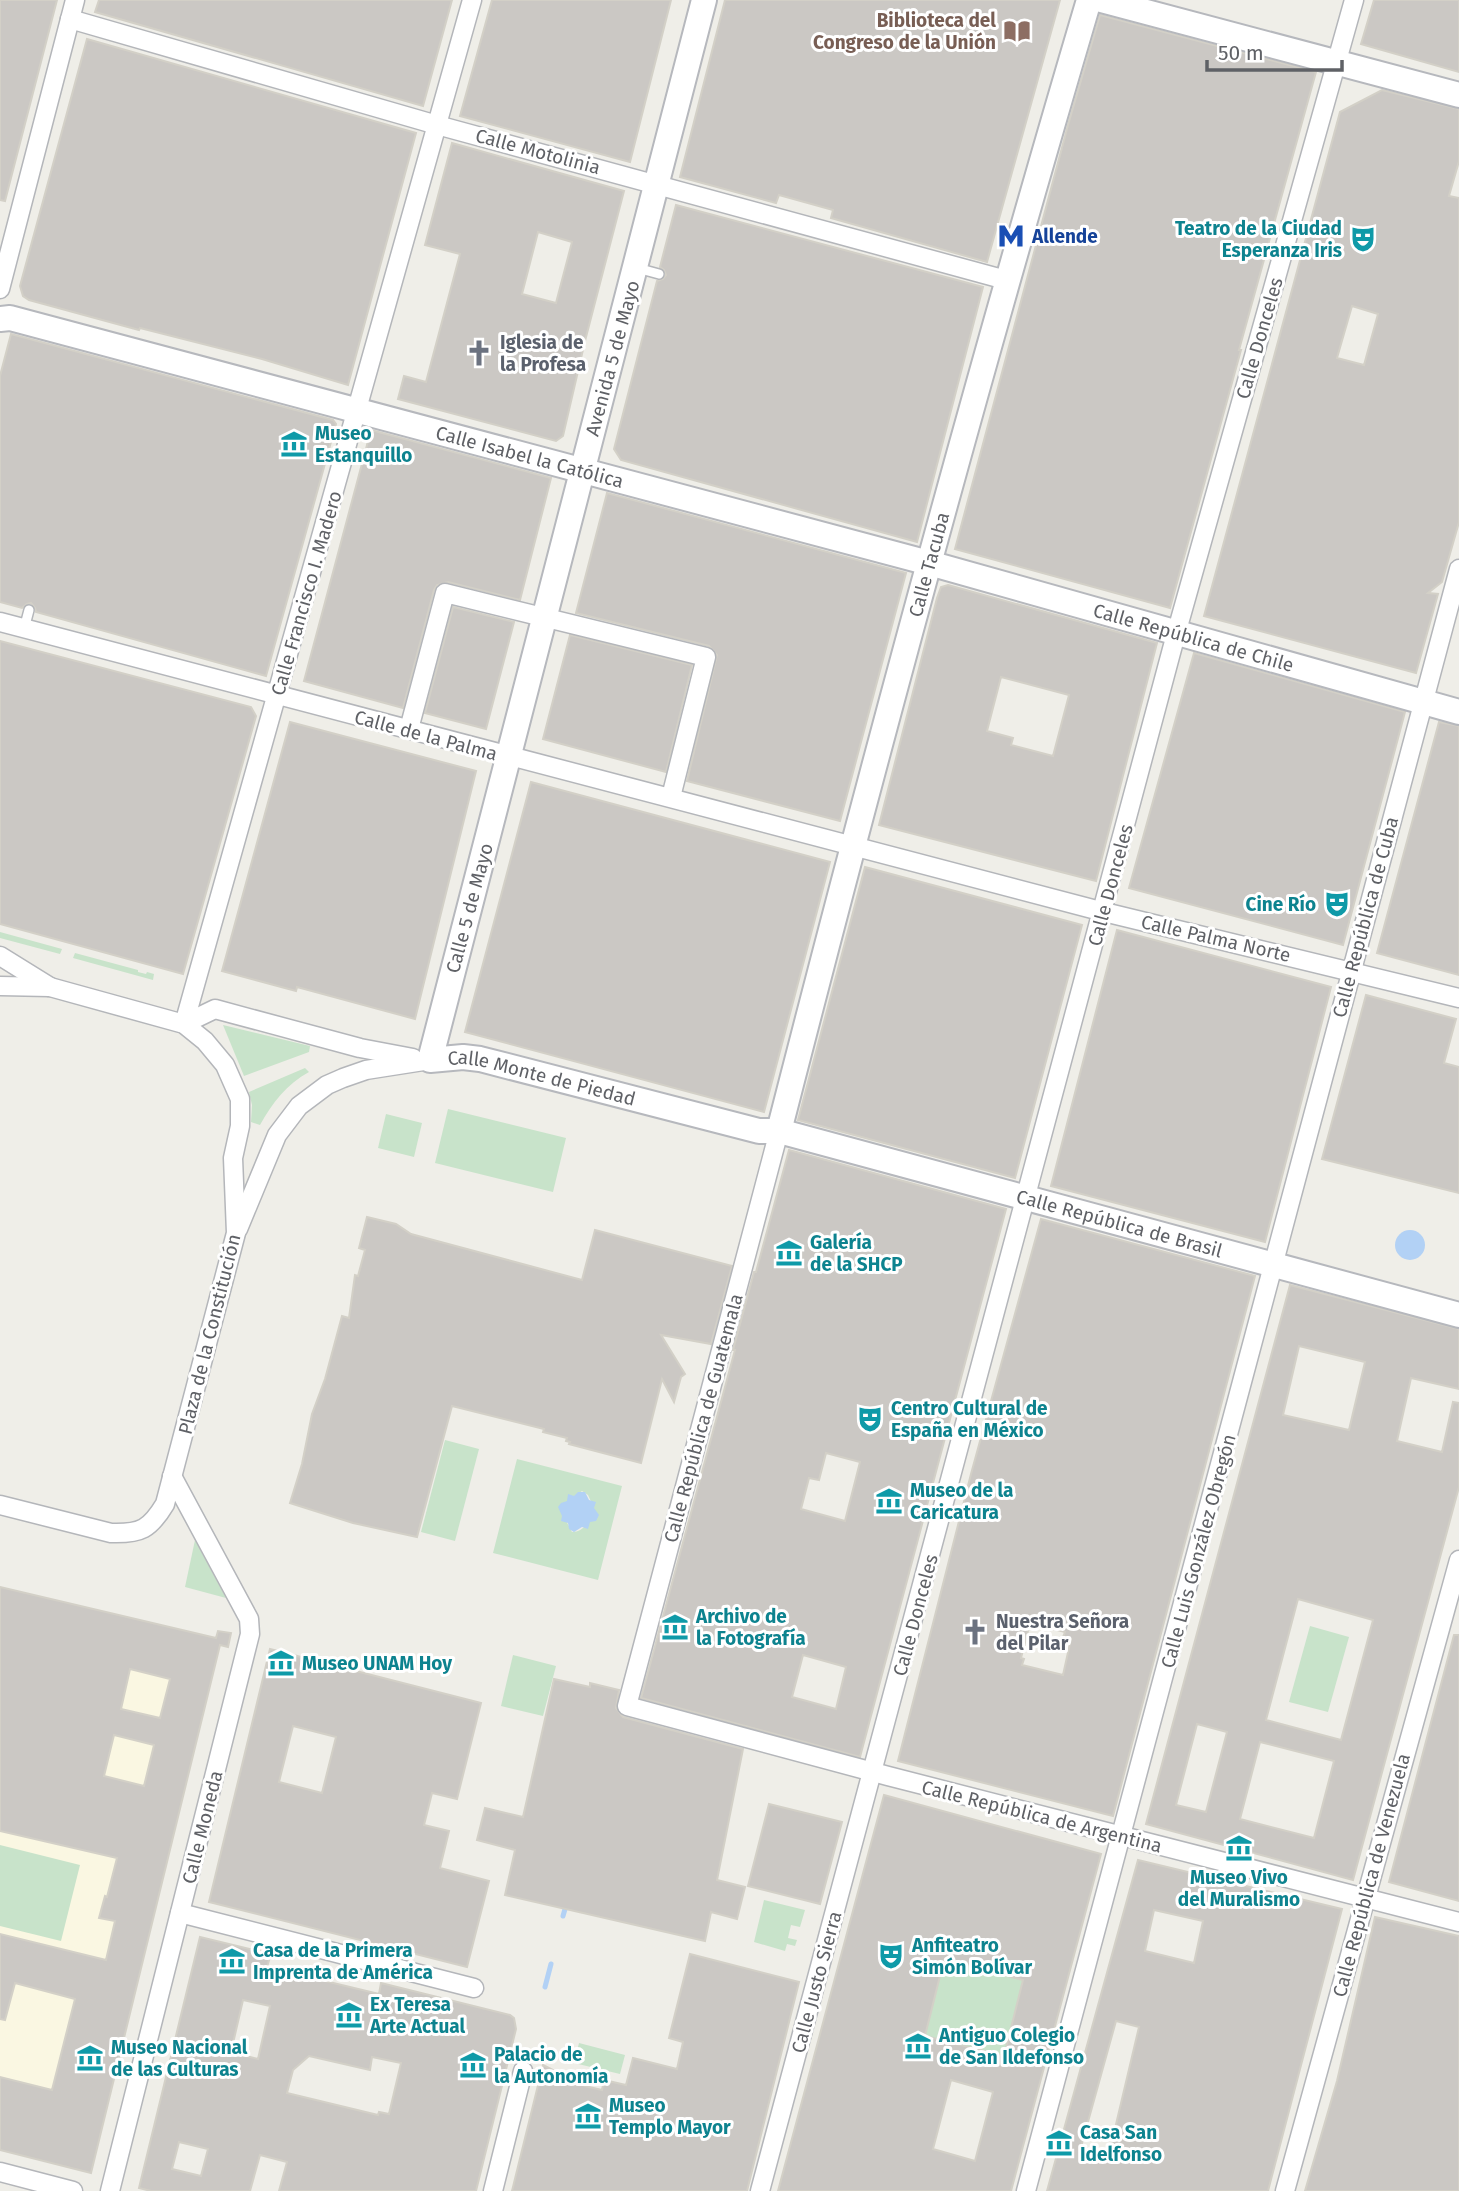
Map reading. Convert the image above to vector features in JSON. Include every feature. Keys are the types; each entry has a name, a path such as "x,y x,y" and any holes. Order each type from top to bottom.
{"street":[{"path":"0,289 75,0"},
{"name":"Calle Francisco I. Madero","path":"184,1024 472,0"},
{"name":"Avenida 5 de Mayo","path":"508,757 582,471 647,271 657,183 704,0"},
{"name":"Calle Tacuba","path":"779,1131 852,846 1006,280 1089,0"},
{"path":"1101,0 1459,95"},
{"name":"Calle Donceles","path":"873,1772 1176,634 1354,0"},
{"name":"Calle Motolinia","path":"70,19 437,125 1006,280"},
{"name":"Calle Isabel la Católica","path":"3,316 929,563"},
{"name":"Calle República de Chile","path":"929,563 1459,712"},
{"name":"Calle República de Cuba","path":"1274,1266 1350,970 1459,569"},
{"path":"409,729 445,593 706,657 671,797"},
{"name":"Calle de la Palma","path":"0,622 852,846"},
{"name":"Calle 5 de Mayo","path":"430,1060 508,757"},
{"name":"Calle Palma Norte","path":"852,846 1104,912 1459,998"},
{"path":"0,956 50,986"},
{"name":"Plaza de la Constitución","path":"0,986 50,986 184,1024 221,1059 233,1078 240,1099 240,1126 233,1158 236,1233 165,1504 155,1520 144,1529 130,1534 111,1533 0,1505"},
{"name":"Calle Monte de Piedad","path":"184,1024 215,1009 360,1048 430,1060 463,1057 480,1059 759,1131 779,1131"},
{"path":"236,1233 277,1135 299,1106 327,1085 343,1078 366,1070 430,1060"},
{"name":"Calle República de Brasil","path":"779,1131 1459,1315"},
{"name":"Calle República de Guatemala","path":"627,1706 779,1131"},
{"name":"Calle Luis González Obregón","path":"1026,2191 1274,1266"},
{"name":"Calle Moneda","path":"110,2191 250,1633 249,1619 172,1476"},
{"name":"Calle República de Venezuela","path":"1284,2191 1459,1560"},
{"name":"Calle República de Argentina","path":"627,1706 1459,1923"},
{"name":"Calle Justo Sierra","path":"760,2191 873,1772"},
{"path":"180,1913 474,1987"},
{"path":"494,2191 523,2071"},
{"path":"0,2172 73,2191"}],"lane":[{"path":"24,629 29,610"}],"shaded area":[{"path":"0,1587 216,1638 218,1631 231,1633 228,1647 220,1646 91,2173 0,2150"}],"green space":[{"path":"0,932 62,949 60,954 0,938"},
{"path":"75,953 138,972 154,974 153,980 73,958"},
{"path":"223,1025 310,1046 309,1052 244,1076"},
{"path":"305,1068 309,1072 281,1095 260,1125 251,1122 252,1105 249,1092"},
{"path":"448,1109 566,1138 553,1192 435,1163"},
{"path":"386,1114 422,1123 414,1157 378,1148"},
{"path":"445,1440 479,1449 455,1541 421,1532"},
{"path":"517,1459 622,1486 598,1580 493,1553","holes":["582,1491 588,1495 594,1508 591,1516 584,1527 572,1532 563,1515 567,1502"]},
{"path":"195,1540 226,1598 185,1587"},
{"path":"1310,1626 1349,1637 1328,1712 1289,1702"},
{"path":"513,1655 556,1666 543,1716 501,1706"},
{"path":"0,1845 80,1865 61,1941 0,1926"},
{"path":"764,1900 805,1910 800,1927 791,1925 788,1938 797,1940 795,1946 787,1944 785,1951 754,1942"},
{"path":"944,1960 1023,1980 1004,2056 925,2036"},
{"path":"579,2043 625,2055 620,2074 574,2063"}],"water":[{"path":"1410,1230 1421,1234 1425,1245 1421,1256 1410,1260 1399,1256 1395,1245 1399,1234"},
{"path":"578,1492 585,1492 589,1500 596,1502 594,1508 599,1515 596,1521 590,1522 588,1529 582,1527 574,1532 569,1529 568,1523 561,1521 558,1507 567,1501 568,1494 574,1496"}],"building":[{"path":"0,0 57,0 5,201 0,200"},
{"path":"99,0 452,0 423,106 95,12"},
{"path":"492,0 671,0 630,162 460,116"},
{"path":"725,0 1060,0 987,262 831,218 833,210 779,195 776,203 680,177"},
{"path":"1374,0 1459,0 1459,72 1361,44"},
{"path":"1100,15 1316,72 1170,608 955,549"},
{"path":"87,39 416,133 348,385 262,359 140,328 139,330 29,300 23,296 20,286"},
{"path":"1382,90 1459,109 1459,161 1449,196 1459,198 1459,522 1442,582 1428,593 1438,594 1416,673 1204,616 1340,112","holes":["1352,306 1378,314 1364,365 1337,358"]},
{"path":"452,143 624,191 563,436 556,441 398,399 404,376 426,382 460,254 425,245","holes":["538,232 572,242 556,303 522,294"]},
{"path":"676,205 983,287 917,542 621,460 614,449 657,281 666,275 660,267"},
{"path":"11,334 333,420 336,424 266,676 36,612 31,603 22,608 0,602 0,376"},
{"path":"371,430 551,478 520,600 448,582 437,585 403,708 304,681"},
{"path":"607,493 906,573 840,821 687,781 717,655 709,646 576,613"},
{"path":"948,585 1157,643 1096,881 879,825 941,587","holes":["1001,677 1069,695 1053,756 1011,745 1013,738 987,731"]},
{"path":"453,607 514,622 486,729 425,713"},
{"path":"570,635 692,665 666,772 543,739"},
{"path":"0,641 251,707 256,716 183,974 0,924"},
{"path":"1194,653 1405,712 1343,945 1129,888"},
{"path":"290,722 476,771 415,1019 297,987 296,991 222,971"},
{"path":"1439,722 1459,726 1459,975 1377,953"},
{"path":"531,782 830,862 764,1112 465,1032"},
{"path":"865,867 1082,925 1015,1178 798,1120"},
{"path":"1117,930 1331,987 1265,1242 1051,1186"},
{"path":"1366,995 1456,1019 1444,1063 1459,1067 1459,1193 1322,1159"},
{"path":"789,1150 1006,1209 860,1757 641,1698","holes":["826,1453 860,1462 845,1521 801,1509 809,1478 819,1480","803,1655 846,1667 836,1709 792,1697"]},
{"path":"367,1217 396,1224 411,1234 582,1280 595,1230 732,1266 711,1344 661,1335 685,1374 681,1377 674,1402 662,1379 641,1463 569,1444 567,1438 543,1432 544,1429 452,1406 417,1537 353,1523 290,1503 302,1464 312,1414 325,1379 342,1316 349,1318 355,1275 358,1276 365,1250 359,1248"},
{"path":"1041,1219 1255,1276 1113,1816 898,1761 971,1474","holes":["1030,1623 1065,1632 1063,1637 1071,1639 1063,1675 1022,1665 1024,1659 1021,1658"]},
{"path":"1290,1285 1459,1329 1459,1389 1411,1378 1397,1441 1442,1452 1453,1402 1459,1403 1459,1487 1353,1880 1146,1824","holes":["1299,1346 1365,1362 1349,1430 1283,1415","1298,1599 1373,1620 1341,1740 1266,1720","1197,1724 1227,1732 1206,1812 1176,1805","1260,1742 1334,1761 1314,1838 1240,1819"]},
{"path":"0,1587 216,1638 218,1631 231,1633 228,1647 220,1645 91,2173 0,2150 0,2077 52,2090 75,1999 15,1983 5,2020 0,2019 0,1934 106,1960 115,1921 99,1918 117,1858 0,1831","holes":["130,1669 170,1679 160,1718 121,1709","114,1735 154,1745 144,1786 104,1776"]},
{"path":"1454,1635 1459,1635 1459,1901 1389,1882"},
{"path":"270,1649 481,1703 457,1799 432,1793 424,1825 449,1831 440,1868 489,1881 467,1967 209,1902","holes":["293,1726 336,1737 322,1793 279,1782"]},
{"path":"554,1679 619,1690 616,1708 623,1717 743,1749 717,1880 745,1887 737,1919 711,1912 705,1941 505,1895 515,1850 477,1840 485,1808 523,1817"},
{"path":"884,1795 1101,1854 1011,2191 778,2191","holes":["944,1960 1023,1980 1004,2056 925,2036","951,2080 993,2092 975,2161 933,2149"]},
{"path":"769,1804 842,1822 820,1904 748,1886"},
{"path":"1138,1860 1342,1909 1268,2191 1047,2191","holes":["1154,1910 1203,1921 1194,1963 1145,1951","1116,2021 1139,2027 1109,2154 1081,2147"]},
{"path":"1375,1917 1459,1936 1459,2191 1305,2191 1337,2081"},
{"path":"200,1937 271,1954 267,1967 379,1994 381,1983 514,2018 516,2029 476,2191 279,2191 287,2162 260,2155 250,2191 151,2191 139,2188","holes":["243,2000 270,2006 258,2059 231,2052","309,2056 370,2070 372,2057 401,2063 389,2114 379,2112 378,2115 287,2093 293,2070","179,2142 208,2149 201,2176 172,2169"]},
{"path":"690,1954 799,1982 747,2191 512,2191 543,2065 585,2086 602,2090 604,2080 626,2085 633,2058 677,2069 683,2042 669,2038"}],"waterway":[{"path":"563,1916 567,1902"},
{"path":"545,1987 551,1964"}],"place":[{"name":"Biblioteca del Congreso de la Unión","path":"1017,31"},
{"name":"Allende","path":"1011,236"},
{"name":"Teatro de la Ciudad Esperanza Iris","path":"1363,239"},
{"name":"Iglesia de la Profesa","path":"479,353"},
{"name":"Museo Estanquillo","path":"294,444"},
{"name":"Cine Río","path":"1337,904"},
{"name":"Galería de la SHCP","path":"789,1253"},
{"name":"Centro Cultural de España en México","path":"870,1419"},
{"name":"Museo de la Caricatura","path":"889,1501"},
{"name":"Archivo de la Fotografía","path":"675,1627"},
{"name":"Nuestra Señora del Pilar","path":"975,1632"},
{"name":"Museo UNAM Hoy","path":"281,1663"},
{"name":"Museo Vivo del Muralismo","path":"1239,1848"},
{"name":"Anfiteatro Simón Bolívar","path":"891,1956"},
{"name":"Casa de la Primera Imprenta de América","path":"232,1961"},
{"name":"Ex Teresa Arte Actual","path":"349,2015"},
{"name":"Antiguo Colegio de San Ildefonso","path":"918,2046"},
{"name":"Museo Nacional de las Culturas","path":"90,2058"},
{"name":"Palacio de la Autonomía","path":"473,2065"},
{"name":"Museo Templo Mayor","path":"588,2116"},
{"name":"Casa San Idelfonso","path":"1059,2143"}]}
